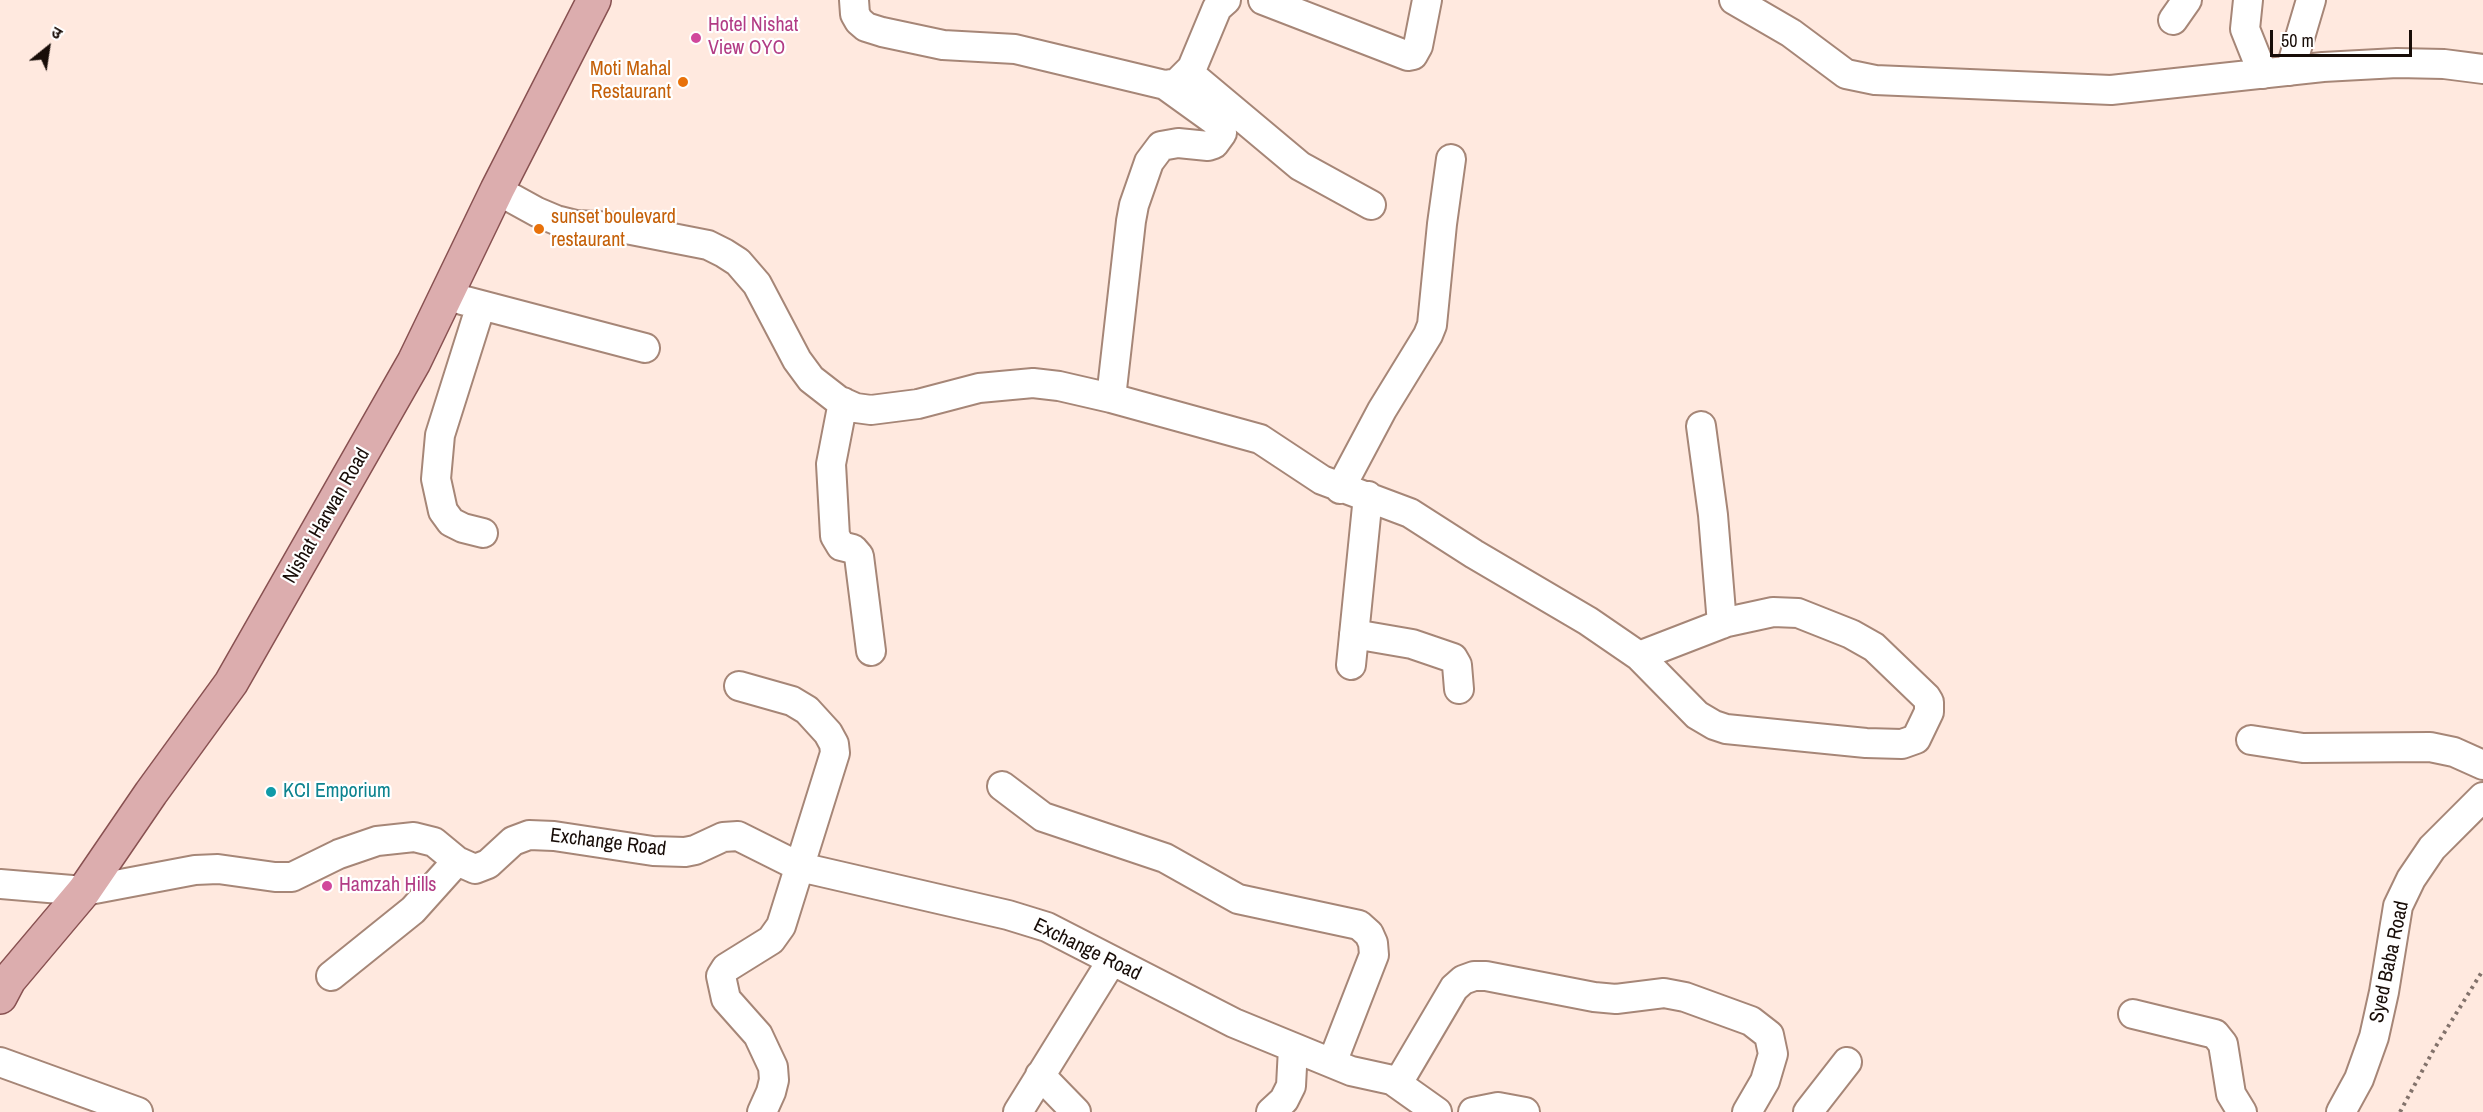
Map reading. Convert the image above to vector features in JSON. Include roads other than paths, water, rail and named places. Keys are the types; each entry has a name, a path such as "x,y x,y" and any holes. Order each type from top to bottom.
{"main road":[{"name":"Nishat Harwan Road","path":"0,997 9,980 84,891 151,793 231,683 414,362 496,190 594,0"}],"street":[{"path":"854,0 855,14 859,21 874,30 942,45 1015,49 1177,79 1300,166 1371,204"},
{"path":"1177,79 1217,8 1226,0"},
{"path":"1263,0 1408,56 1413,55 1418,46 1427,0"},
{"path":"1734,0 1791,33 1846,74 1875,81 2111,90 2288,71 2397,63 2444,64 2483,69"},
{"path":"2248,0 2245,29 2288,71"},
{"path":"2288,71 2311,0"},
{"path":"2288,71 2322,0"},
{"path":"1111,398 1131,220 1149,162 1161,146 1178,143 1208,146 1215,144 1222,133 1221,127 1177,79"},
{"path":"1340,489 1382,410 1432,325 1451,159"},
{"path":"496,190 556,220 576,225 616,227 708,245 724,253 738,262 757,284 797,360 811,379 843,402 856,408 871,410 918,404 979,388 1033,383 1059,386 1111,398 1260,439 1322,480 1340,489 1368,496 1410,513 1474,554 1588,621 1639,656 1697,715 1714,725 1726,729 1866,743 1902,744 1914,741 1929,712 1929,702 1888,659 1864,641 1798,613 1785,611 1722,624 1639,656"},
{"path":"446,296 645,348"},
{"path":"481,305 440,435 435,479 443,510 451,522 483,533"},
{"path":"843,402 831,464 835,537 841,546 853,549 860,555 871,651"},
{"path":"1701,426 1713,515 1722,624"},
{"path":"1351,665 1368,496"},
{"path":"1354,634 1412,644 1453,658 1458,665 1459,689"},
{"path":"739,686 792,701 807,710 821,723 834,744 834,759 781,926 771,940 726,968 721,976 726,999 758,1035 773,1067 772,1086 762,1112"},
{"path":"2251,740 2303,748 2430,747 2454,752 2483,765"},
{"path":"1002,786 1043,817 1165,858 1238,899 1359,925 1369,934 1373,943 1374,955 1332,1063"},
{"name":"Syed Baba Road","path":"2341,1112 2359,1079 2374,1037 2385,992 2398,906 2411,879 2432,848 2483,797"},
{"name":"Exchange Road","path":"457,861 475,869 482,867 513,841 529,835 685,852 731,835 747,838 800,867 1030,921 1062,934 1112,962 1234,1023 1351,1071 1384,1077 1398,1083 1437,1112"},
{"path":"0,884 84,891 195,870 218,869 275,877 292,877 339,854 377,841 414,837 434,842 457,861 413,910 331,976"},
{"path":"1018,1112 1112,962"},
{"path":"1398,1083 1454,988 1463,980 1474,976 1486,976 1594,997 1616,999 1664,993 1684,997 1751,1021 1769,1035 1773,1054 1765,1081 1747,1112"},
{"path":"2133,1014 2206,1032 2219,1039 2223,1044 2231,1094 2242,1112"},
{"path":"1271,1112 1284,1100 1291,1086 1293,1048"},
{"path":"0,1062 138,1112"},
{"path":"1808,1112 1847,1062"},
{"path":"1040,1075 1076,1112"},
{"path":"1473,1112 1498,1107 1525,1112"}],"place":[{"name":"Hotel Nishat View OYO","path":"696,38"},
{"name":"Moti Mahal Restaurant","path":"683,82"},
{"name":"sunset boulevard restaurant","path":"539,229"},
{"name":"KCI Emporium","path":"271,792"},
{"name":"Hamzah Hills","path":"327,886"}]}
